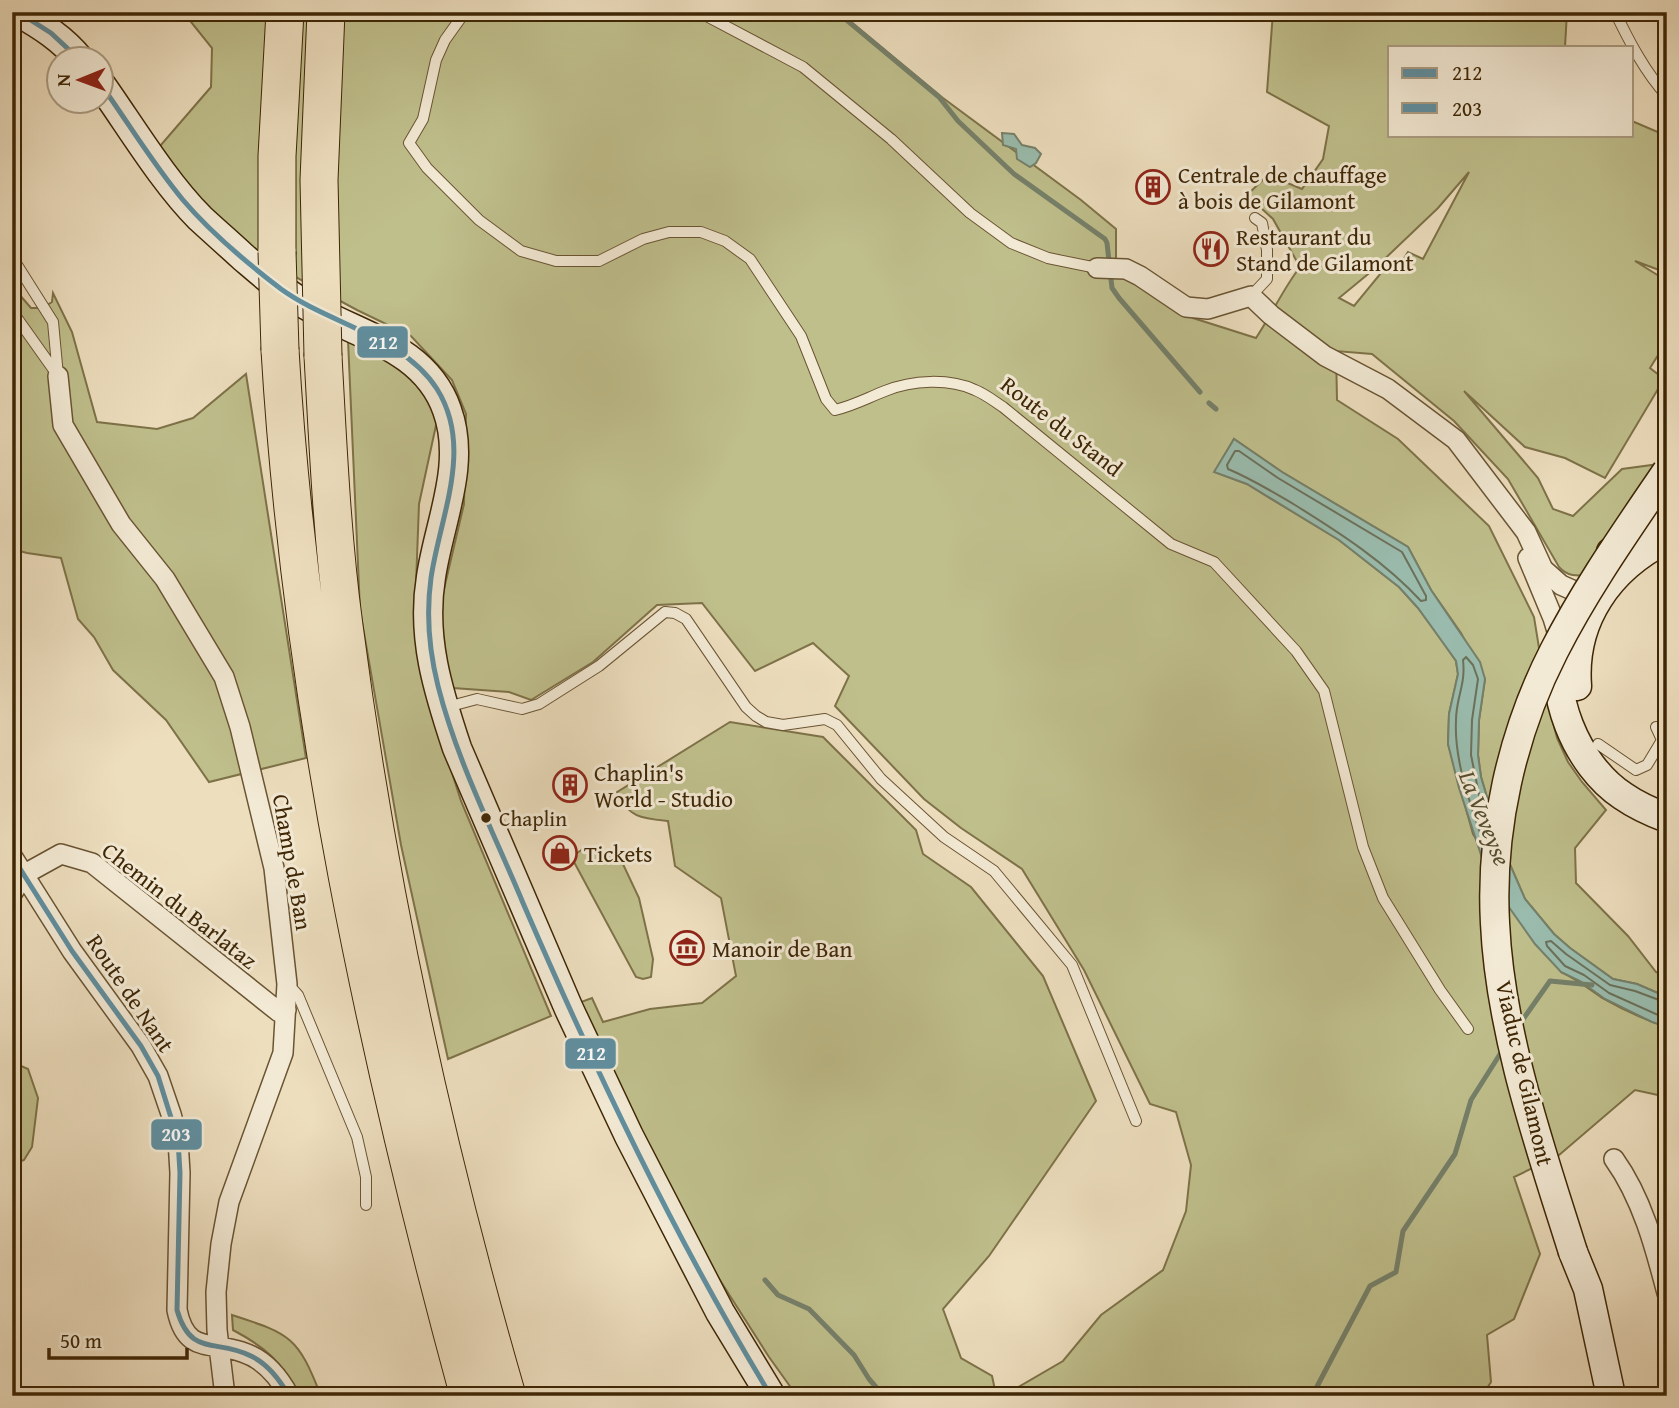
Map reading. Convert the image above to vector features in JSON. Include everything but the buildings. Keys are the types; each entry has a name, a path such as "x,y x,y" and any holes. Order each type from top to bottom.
{"highway":[{"path":"285,12 277,156 280,350 297,551 339,827 390,1080 469,1396"},
{"path":"326,12 319,180 323,356 339,582 372,809 396,942 437,1132 507,1396"}],"street":[{"path":"18,12 69,46"},
{"path":"116,106 198,216 275,285 307,306 391,346 418,366 436,387 447,410 454,445 451,485 430,577 428,607 431,658 457,748 510,875 602,1078 720,1312 771,1396"},
{"path":"1105,268 1126,269 1186,307 1208,309 1251,296 1271,315 1325,356 1388,389 1455,440 1526,532 1543,569 1550,577 1579,593"},
{"name":"Champ de Ban","path":"58,376 63,425 121,524 165,579 224,677 240,727 274,868 287,984 283,1053 229,1202 221,1244 216,1292 225,1396"},
{"name":"Viaduc de Gilamont","path":"1601,1390 1588,1289 1573,1252 1528,1105 1504,1004 1495,923 1495,874 1499,826 1517,745 1535,692 1554,650 1609,555 1667,471"},
{"path":"1511,515 1560,641"},
{"path":"1667,522 1632,536 1618,545 1603,559 1579,593 1567,617 1560,641 1559,682 1562,703 1576,743 1586,759 1620,795 1667,818"},
{"path":"1667,539 1648,549 1620,570 1603,590 1587,620 1577,664 1577,684 1588,725 1598,744 1614,766 1633,784 1667,800"},
{"name":"Chemin du Barlataz","path":"23,875 61,854 92,863 257,996 279,1012 286,1010"},
{"name":"Route de Nant","path":"12,856 72,951 141,1046 158,1076 171,1114 180,1173 177,1310 180,1325 194,1342 244,1352 263,1364 281,1381 289,1396"},
{"path":"12,894 23,875"},
{"path":"1614,1159 1629,1180 1657,1252 1667,1293"}],"lane":[{"name":"Route du Stand","path":"465,12 445,40 431,79 423,119 409,143 427,168 479,220 522,251 556,261 599,261 643,239 669,232 701,232 725,241 750,259 801,336 826,399 835,410 860,404 887,390 912,384 948,382 976,390 1003,407 1171,544 1214,562 1296,651 1324,691 1363,847 1383,898 1440,990 1468,1029"},
{"path":"699,12 803,67 891,139 970,213 1011,243 1048,258 1105,268"},
{"path":"1615,12 1633,46"},
{"path":"1634,48 1667,96"},
{"path":"1251,296 1267,279 1267,250 1262,223 1255,218"},
{"path":"12,257 53,323 58,376"},
{"path":"12,311 58,376"},
{"path":"444,708 477,699 522,709 539,705 599,666 665,612 675,613 686,619 746,707 756,716 766,722 783,725 825,719 837,725 881,779 944,837 993,871 1072,965 1136,1121"},
{"path":"1656,727 1667,762"},
{"path":"1598,744 1636,770 1647,765 1662,740"},
{"path":"287,984 298,995 357,1137 366,1177 366,1205"}],"green space":[{"path":"183,12 833,12 845,17 943,98 1116,229 1116,259 1193,318 1256,338 1300,267 1273,219 1247,195 1268,175 1302,189 1323,159 1329,126 1267,92 1273,12 1567,12 1565,46 1388,46 1388,136 1634,136 1634,122 1667,136 1667,273 1635,261 1667,281 1667,348 1662,349 1650,368 1664,379 1605,478 1565,458 1525,447 1464,391 1538,478 1553,509 1573,516 1622,469 1667,463 1667,509 1590,575 1569,574 1559,567 1508,479 1454,421 1372,354 1336,351 1337,400 1398,439 1489,526 1534,617 1548,703 1557,738 1568,762 1606,810 1575,848 1576,883 1628,936 1656,972 1667,977 1667,997 1637,984 1613,979 1554,934 1525,899 1501,844 1481,777 1478,755 1479,720 1485,679 1461,633 1431,590 1408,547 1282,472 1234,439 1215,472 1247,484 1339,540 1399,587 1418,608 1456,661 1458,674 1449,714 1448,744 1473,834 1561,972 1619,1007 1667,1027 1667,1097 1635,1090 1558,1156 1514,1177 1540,1254 1514,1319 1487,1335 1491,1382 1482,1396 797,1396 677,1213 581,1002 592,998 603,1022 650,1009 702,1003 736,976 721,898 675,866 668,821 637,815 626,808 614,794 730,722 823,737 916,830 923,854 971,887 1043,976 1096,1101 989,1256 943,1309 961,1358 992,1376 995,1390 1015,1389 1063,1361 1101,1315 1163,1270 1186,1211 1191,1165 1176,1112 1150,1104 1084,970 1022,869 924,799 835,706 849,676 813,643 755,671 702,603 657,605 593,662 531,700 509,692 453,688 446,663 440,606 464,504 466,414 452,380 411,336 275,266 237,236 193,191 160,146 211,87 212,48","holes":["1469,172 1423,259 1408,252 1399,266 1390,262 1354,306 1339,298 1373,270 1438,208"]},
{"path":"12,286 31,308 42,308 52,302 53,293 72,332 97,422 157,429 193,418 246,374 306,758 209,782 166,720 113,670 94,637 78,619 61,558 12,549"},
{"path":"348,340 390,359 423,384 438,416 419,504 415,611 423,682 461,801 551,1016 448,1059 401,845 360,610"},
{"path":"598,848 622,862 639,898 653,959 651,977 636,977 574,862 574,855 583,849"},
{"path":"12,1062 28,1069 38,1098 32,1147 24,1160 12,1165"},
{"path":"232,1315 268,1327 290,1340 306,1361 321,1396 299,1396 272,1357 233,1330"}],"water":[{"path":"1002,133 1014,134 1022,145 1035,148 1041,154 1036,163 1030,167 1017,159 1016,149 1003,145"},
{"name":"La Veveyse","path":"1234,439 1282,472 1408,547 1431,590 1480,662 1485,679 1479,720 1478,755 1481,777 1501,844 1525,899 1554,934 1613,979 1637,984 1667,997 1667,1027 1605,999 1580,981 1561,972 1535,944 1489,879 1459,788 1448,744 1449,714 1458,674 1456,661 1418,608 1399,587 1339,540 1247,484 1214,472"}],"waterway":[{"path":"837,12 939,97 958,121 1014,174 1105,239 1112,288 1200,392"},
{"path":"1209,403 1216,409"},
{"path":"1519,1025 1550,981 1592,985"},
{"path":"1312,1396 1370,1286 1396,1272 1403,1231 1455,1154 1471,1100 1502,1051"},
{"path":"765,1280 778,1295 809,1309 854,1355 884,1396"}],"transit line":[{"name":"212","path":"18,12 51,33 65,46"},
{"name":"212","path":"116,107 151,158 194,212 255,269 300,301 364,332 405,356 423,371 437,389 448,412 454,458 447,507 435,554 429,605 432,659 446,714 476,796 608,1092 702,1276 771,1396"},
{"name":"203","path":"12,856 72,951 141,1046 158,1076 178,1140 180,1173 177,1310 183,1325 197,1341 238,1351 263,1363 289,1396"}],"place":[{"name":"Centrale de chauffage à bois de Gilamont","path":"1153,187"},
{"name":"Restaurant du Stand de Gilamont","path":"1211,249"},
{"name":"Chaplin's World - Studio","path":"570,785"},
{"name":"Chaplin","path":"486,818"},
{"name":"Tickets","path":"560,853"},
{"name":"Manoir de Ban","path":"687,948"}]}
